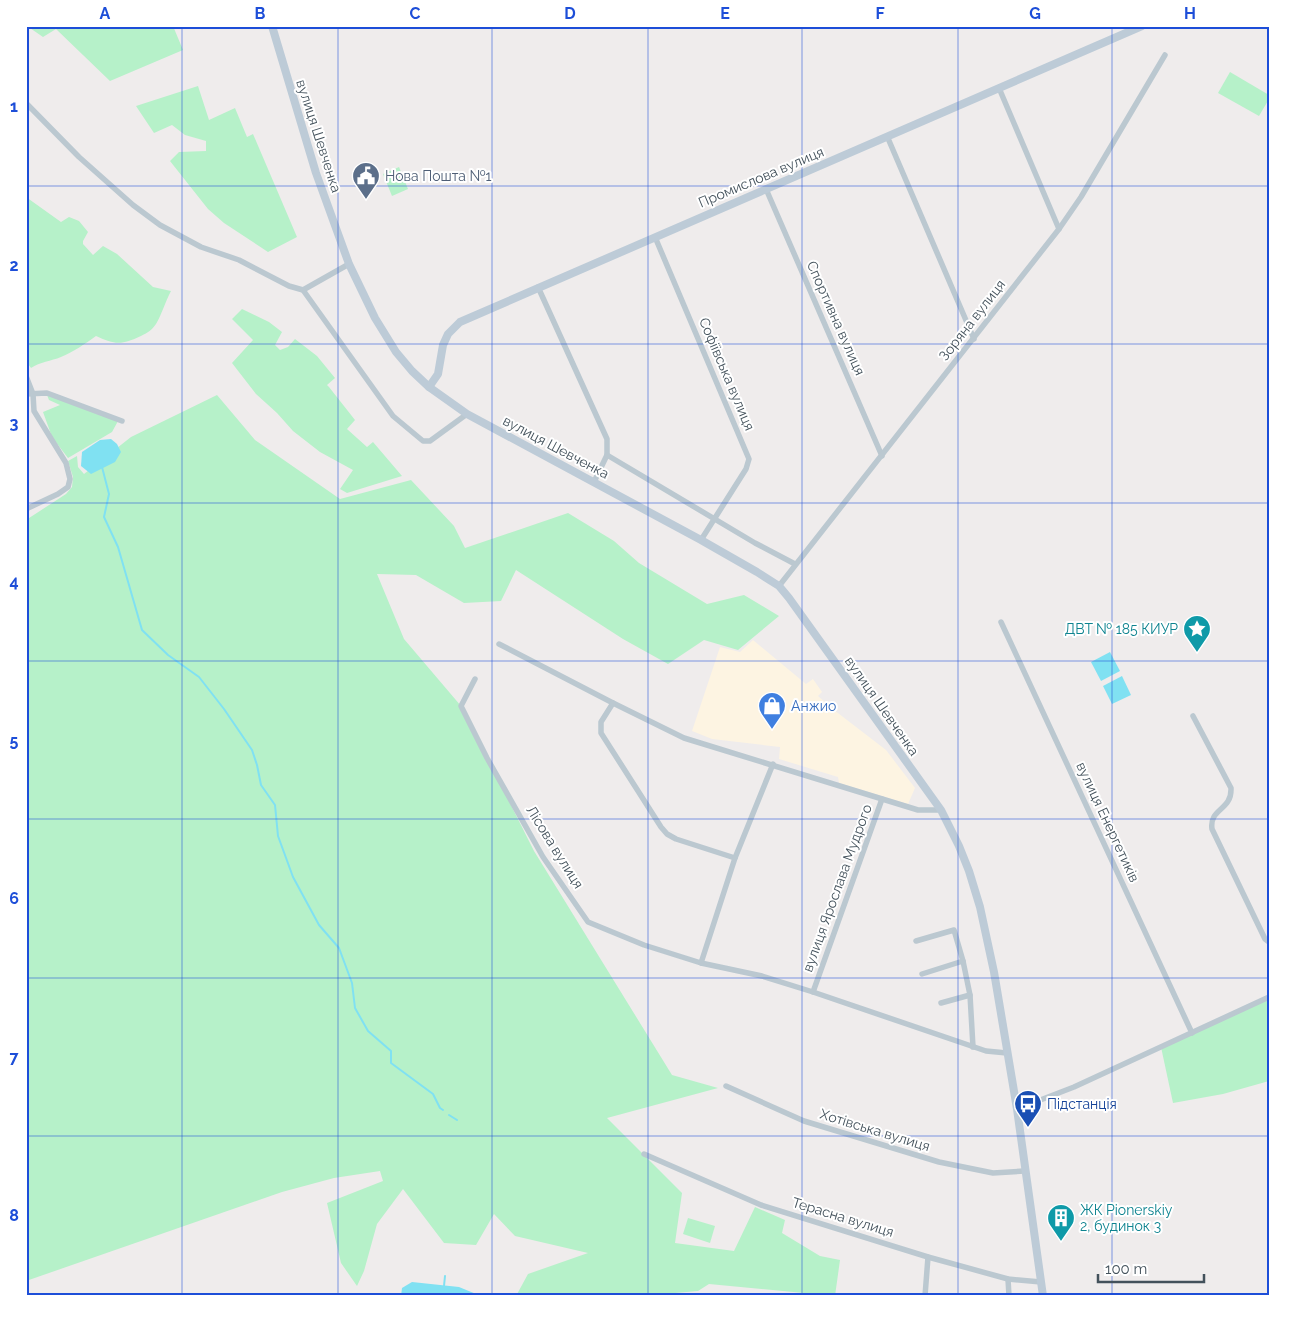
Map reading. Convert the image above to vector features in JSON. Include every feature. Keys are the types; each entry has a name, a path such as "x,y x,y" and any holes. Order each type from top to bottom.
{"street":[{"name":"вулиця Шевченка","path":"272,26 316,173 349,264 384,334 412,371 429,388 467,414 701,540 779,586 941,810 959,846 980,907 994,972 1017,1110 1042,1296"},
{"name":"Промислова вулиця","path":"429,388 438,374 448,334 460,322 1142,26"},
{"name":"Зоряна вулиця","path":"779,586 1059,229 1082,197 1165,55"},
{"path":"999,88 1059,229"},
{"path":"26,103 79,157 133,205 160,225 201,247 239,260 289,286 303,290 393,416 422,440 430,441 467,414"},
{"path":"887,136 974,339"},
{"name":"Спортивна вулиця","path":"766,189 882,456"},
{"name":"Софіївська вулиця","path":"655,236 749,459 746,469 715,518"},
{"path":"303,290 349,264"},
{"path":"538,287 607,439 607,455 594,482"},
{"path":"26,376 33,394 34,411 66,463 70,478 68,487 58,494 26,509"},
{"path":"26,394 47,393 122,421"},
{"path":"607,455 755,543 795,564"},
{"path":"701,540 715,518"},
{"name":"вулиця Енергетиків","path":"1001,622 1192,1033"},
{"path":"499,644 684,738 918,810 941,810"},
{"name":"Лісова вулиця","path":"475,679 461,706 543,857 588,922 644,945 701,963 762,976 813,992"},
{"path":"612,703 601,722 600,733 661,827 667,834 676,839 735,858"},
{"path":"1193,716 1231,788 1230,800 1213,816 1211,822 1212,830 1265,939 1269,942"},
{"path":"701,963 735,858 773,764"},
{"name":"вулиця Ярослава Мудрого","path":"882,799 813,992 973,1047 986,1051 1007,1053"},
{"path":"916,942 954,930 970,995 973,1047"},
{"path":"922,974 963,961"},
{"path":"941,1002 970,995"},
{"path":"1017,1110 1074,1087 1269,997"},
{"name":"Хотівська вулиця","path":"726,1086 804,1121 939,1162 992,1173 1024,1171"},
{"name":"Терасна вулиця","path":"644,1154 760,1204 928,1257 1008,1279 1040,1282"},
{"path":"925,1296 928,1257"},
{"path":"1008,1279 1009,1296"}],"shaded area":[{"path":"753,640 806,684 813,679 822,692 818,696 886,750 915,788 908,804 839,783 838,777 779,759 780,747 712,739 692,731 720,647 740,652"}],"green space":[{"path":"27,26 173,26 183,50 110,81 56,29 43,37"},
{"path":"1230,72 1269,95 1269,99 1259,116 1218,93"},
{"path":"198,86 209,120 235,108 247,137 253,134 297,237 268,252 224,223 208,209 170,161 179,152 206,151 206,141 185,135 172,125 154,133 136,106"},
{"path":"399,167 408,189 392,196 383,174"},
{"path":"26,197 61,222 69,217 79,221 88,232 83,244 93,255 103,246 117,254 153,287 171,291 158,320 151,330 129,341 118,343 96,336 65,355 31,368 26,361"},
{"path":"242,309 269,322 282,332 275,345 280,350 288,347 295,339 317,356 335,378 327,385 355,420 347,429 367,447 373,442 402,476 347,493 340,489 353,470 320,452 293,431 256,394 232,363 253,340 232,319"},
{"path":"47,395 118,421 112,432 68,458 52,437 43,412 60,405 49,400"},
{"path":"217,395 255,440 340,499 411,480 454,526 465,548 568,513 614,541 639,563 707,604 744,595 779,616 738,650 704,640 668,664 623,639 516,570 501,601 464,603 416,575 377,574 404,639 461,706 534,851 672,1075 718,1088 607,1118 682,1193 675,1243 734,1251 755,1207 785,1220 782,1233 820,1256 840,1260 835,1296 709,1284 698,1291 664,1294 664,1296 516,1296 528,1274 588,1253 515,1236 494,1214 476,1245 444,1243 403,1189 377,1224 364,1271 357,1286 341,1263 327,1203 383,1181 380,1171 334,1178 282,1192 26,1281 26,520 66,494 72,487 73,477 68,461 77,456 78,467 84,474 131,437"},
{"path":"1269,997 1269,1081 1223,1094 1173,1103 1161,1047"},
{"path":"688,1218 715,1226 710,1243 683,1234"}],"water":[{"path":"111,439 117,444 121,452 115,462 91,474 81,466 82,452 100,440"},
{"path":"1110,652 1120,671 1101,681 1091,662"},
{"path":"1122,676 1131,695 1112,704 1103,686"},
{"path":"412,1282 459,1287 481,1296 401,1296 402,1288"}],"waterway":[{"path":"102,467 109,494 104,517 118,547 142,630 168,655 199,677 252,750 261,785 275,805 278,836 293,877 319,925 339,948 352,983 355,1008 368,1031 391,1051 391,1063 433,1094 443,1110"},
{"path":"449,1115 457,1120"},
{"path":"444,1286 445,1276"}],"place":[{"name":"Нова Пошта №1","path":"366,200"},
{"name":"ДВТ № 185 КИУР","path":"1197,653"},
{"name":"Анжио","path":"772,730"},
{"name":"Підстанція","path":"1028,1128"},
{"name":"ЖК Pionerskiy 2, будинок 3","path":"1061,1242"}]}
